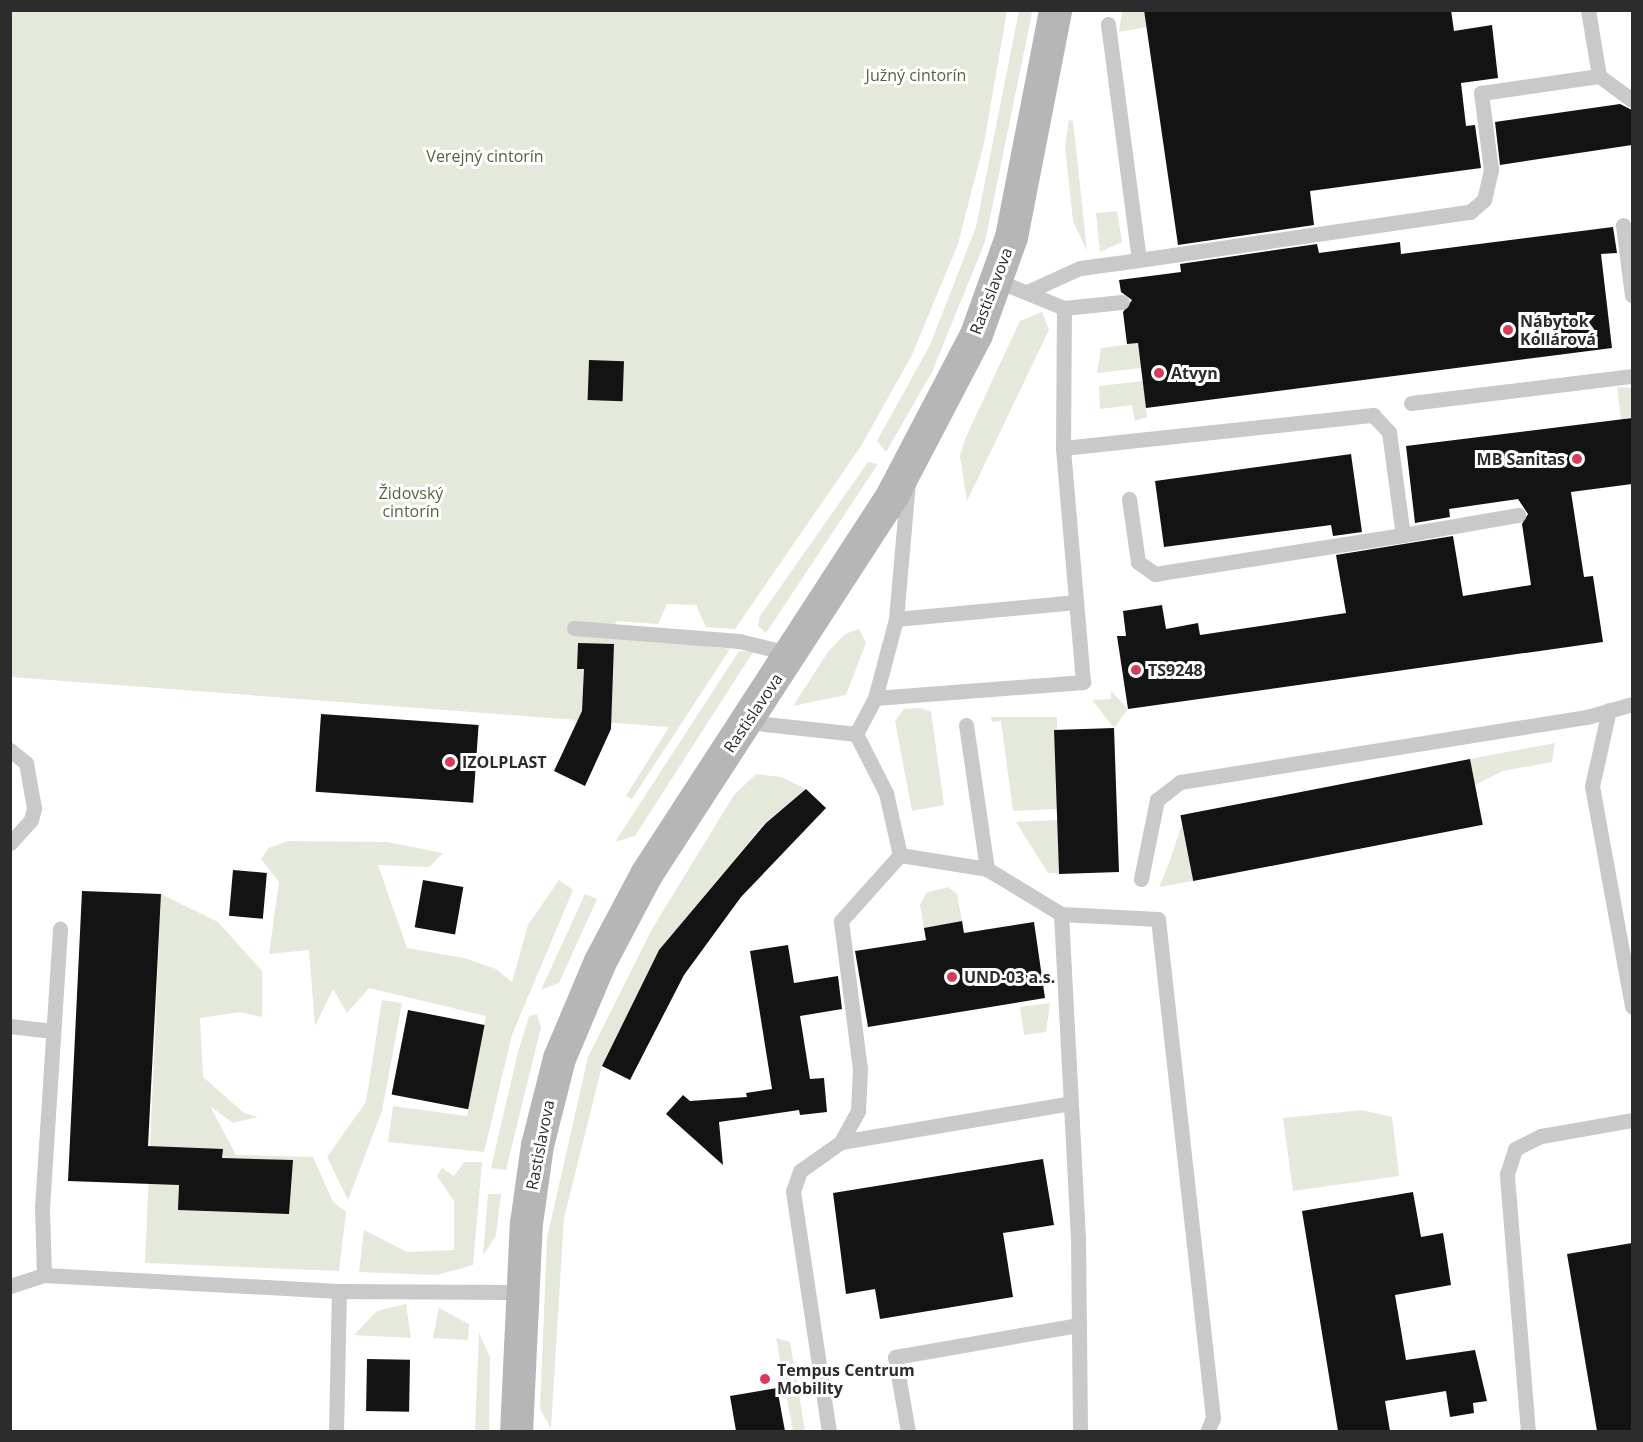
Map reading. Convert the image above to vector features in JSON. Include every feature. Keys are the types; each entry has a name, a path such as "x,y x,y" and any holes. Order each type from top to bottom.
{"street":[{"name":"Rastislavova","path":"516,1431 520,1292 537,1145 559,1059 600,961 646,874 792,654 909,464 1012,286 1032,141 1055,10"}],"lane":[{"path":"1588,10 1599,76"},
{"path":"1108,24 1139,260"},
{"path":"1012,286 1080,268 1470,212 1484,200 1491,170 1481,93 1599,76 1632,100"},
{"path":"1623,225 1632,295"},
{"path":"1012,286 1064,308 1122,302"},
{"path":"875,698 1083,682 1063,448 1064,308"},
{"path":"1411,403 1632,376"},
{"path":"1063,448 1373,415 1389,432 1403,535"},
{"path":"856,734 875,698 896,620 909,464"},
{"path":"1129,499 1138,562 1155,574 1518,515"},
{"path":"896,620 1076,602"},
{"path":"574,628 739,641 792,654"},
{"path":"1141,879 1157,800 1180,782 1609,710 1632,704"},
{"path":"1609,710 1592,786 1632,1006"},
{"path":"747,722 856,734"},
{"path":"966,725 987,869"},
{"path":"856,734 886,793 900,855"},
{"path":"10,750 26,763 34,808 31,820 10,843"},
{"path":"900,855 987,869 1061,914 1158,919 1213,1418 1207,1431"},
{"path":"829,1431 793,1191 800,1171 841,1142 858,1112 860,1092 841,921 900,855"},
{"path":"1061,914 1071,1103 1079,1325 1080,1431"},
{"path":"44,1275 42,1208 60,929"},
{"path":"10,1026 53,1030"},
{"path":"841,1142 1071,1103"},
{"path":"1528,1431 1508,1174 1515,1149 1541,1136 1632,1120"},
{"path":"10,1286 44,1275 339,1290 520,1292"},
{"path":"336,1431 339,1290"},
{"path":"908,1431 895,1358 1079,1325"}],"green space":[{"path":"10,11 1007,11 984,143 958,244 912,355 861,446 735,629 706,627 696,605 667,604 658,624 616,621 615,635 730,649 632,799 626,796 669,727 11,677"},
{"path":"1019,11 1032,11 985,242 932,372 886,452 877,441 930,345 976,227"},
{"path":"1122,11 1144,11 1147,27 1119,32"},
{"path":"1069,120 1073,121 1087,251 1073,221 1065,146"},
{"path":"1117,211 1122,242 1100,252 1096,213"},
{"path":"1042,312 1049,330 967,501 960,456 965,439 1020,321"},
{"path":"1138,343 1141,368 1097,373 1101,348"},
{"path":"1143,381 1147,417 1135,421 1132,405 1100,409 1099,386"},
{"path":"1617,387 1632,388 1632,417 1621,419"},
{"path":"868,462 878,464 766,633 758,626 760,616"},
{"path":"859,629 866,643 846,695 793,706 828,652 845,634"},
{"path":"739,651 753,652 635,836 615,842"},
{"path":"1111,691 1128,709 1114,728 1092,700 1111,699"},
{"path":"921,708 931,712 944,805 912,811 895,721 904,709"},
{"path":"991,717 1057,717 1058,809 1013,811 1001,721 992,722"},
{"path":"1555,743 1552,762 1503,771 1475,785 1470,759"},
{"path":"756,774 781,777 806,789 765,823 659,950 602,1066 564,1218 551,1428 540,1409 547,1238 588,1057 652,929 734,795"},
{"path":"1058,820 1061,873 1048,873 1016,822"},
{"path":"1182,824 1193,881 1159,887 1169,863"},
{"path":"288,841 387,842 443,853 429,867 378,865 407,948 464,958 496,969 512,982 528,925 559,880 573,890 512,1035 484,1152 388,1142 393,1106 467,1116 486,1016 369,988 347,1013 333,989 315,1026 309,950 269,954 279,882 261,859 269,848"},
{"path":"948,887 957,894 962,921 924,929 920,905 926,893"},
{"path":"161,894 218,922 262,971 262,1017 240,1012 200,1018 203,1077 244,1113 258,1117 233,1123 210,1106 236,1155 313,1157 333,1202 346,1212 339,1271 145,1263"},
{"path":"585,894 597,899 559,983 541,990"},
{"path":"382,1000 402,1003 382,1111 348,1200 327,1157 366,1102"},
{"path":"1050,1003 1046,1032 1024,1035 1020,1007"},
{"path":"537,1014 541,1027 506,1170 491,1168 518,1052 529,1016"},
{"path":"1362,1110 1392,1117 1399,1176 1293,1191 1283,1118"},
{"path":"464,1162 482,1162 473,1265 437,1275 359,1272 364,1230 407,1252 454,1250 454,1201 437,1176 442,1168 454,1176"},
{"path":"488,1194 501,1194 496,1236 483,1255"},
{"path":"406,1304 411,1338 354,1335 377,1311"},
{"path":"439,1308 469,1324 468,1340 433,1338"},
{"path":"479,1333 490,1357 489,1431 475,1431"},
{"path":"776,1338 790,1342 805,1431 793,1431"}],"building":[{"path":"1144,10 1451,10 1454,31 1492,25 1498,78 1461,83 1466,126 1475,125 1481,168 1310,191 1314,225 1178,245"},
{"path":"1620,104 1632,110 1632,145 1500,165 1495,122"},
{"path":"1613,227 1617,253 1601,254 1612,348 1146,408 1138,343 1127,344 1123,312 1132,300 1121,292 1119,280 1181,272 1180,264 1317,244 1319,253 1400,242 1401,254"},
{"path":"589,360 624,361 623,401 588,400"},
{"path":"1632,418 1632,484 1571,492 1584,577 1593,576 1603,642 1128,709 1117,636 1126,636 1123,611 1162,605 1166,629 1198,623 1200,635 1346,613 1336,555 1453,536 1463,596 1531,585 1522,524 1528,514 1518,499 1449,509 1450,517 1415,523 1406,446"},
{"path":"1351,454 1362,532 1333,536 1331,525 1164,547 1155,481"},
{"path":"578,643 614,644 611,729 585,786 554,771 582,711 584,669 577,669"},
{"path":"321,714 479,725 473,803 316,792"},
{"path":"1114,728 1119,872 1059,874 1054,730"},
{"path":"1470,759 1483,825 1193,881 1180,815"},
{"path":"806,789 826,808 741,897 684,975 630,1080 602,1066 659,950 766,823"},
{"path":"233,870 267,873 263,919 229,916"},
{"path":"423,880 463,887 455,934 415,927"},
{"path":"82,891 161,894 148,1146 223,1149 222,1158 293,1160 289,1214 178,1210 179,1185 68,1181"},
{"path":"962,921 964,933 1034,922 1045,998 868,1027 855,951 926,940 924,928"},
{"path":"788,945 794,983 838,976 842,1009 800,1016 810,1079 824,1078 827,1112 800,1115 799,1110 719,1122 723,1165 666,1114 683,1095 690,1101 747,1097 746,1093 772,1089 750,951"},
{"path":"408,1010 485,1025 468,1109 392,1094"},
{"path":"1043,1159 1054,1225 1003,1233 1013,1297 880,1319 875,1289 846,1294 833,1193"},
{"path":"1413,1192 1421,1237 1443,1233 1451,1285 1395,1295 1406,1360 1475,1350 1487,1401 1473,1403 1474,1413 1450,1417 1446,1391 1385,1401 1390,1431 1338,1431 1302,1211"},
{"path":"1632,1243 1632,1431 1597,1431 1567,1254"},
{"path":"367,1359 410,1360 409,1412 366,1411"},
{"name":"Tempus Centrum Mobility","path":"777,1388 785,1431 736,1431 730,1396"}],"place":[{"name":"Nábytok Kollárová","path":"1508,330"},
{"name":"Atvyn","path":"1159,373"},
{"name":"MB Sanitas","path":"1577,459"},
{"name":"TS9248","path":"1136,670"},
{"name":"IZOLPLAST","path":"450,762"},
{"name":"UND-03 a.s.","path":"952,977"},
{"name":"Tempus Centrum Mobility","path":"765,1379"}],"park label":[{"name":"Južný cintorín","path":"916,75"},
{"name":"Verejný cintorín","path":"485,156"},
{"name":"Židovský cintorín","path":"411,502"}]}
